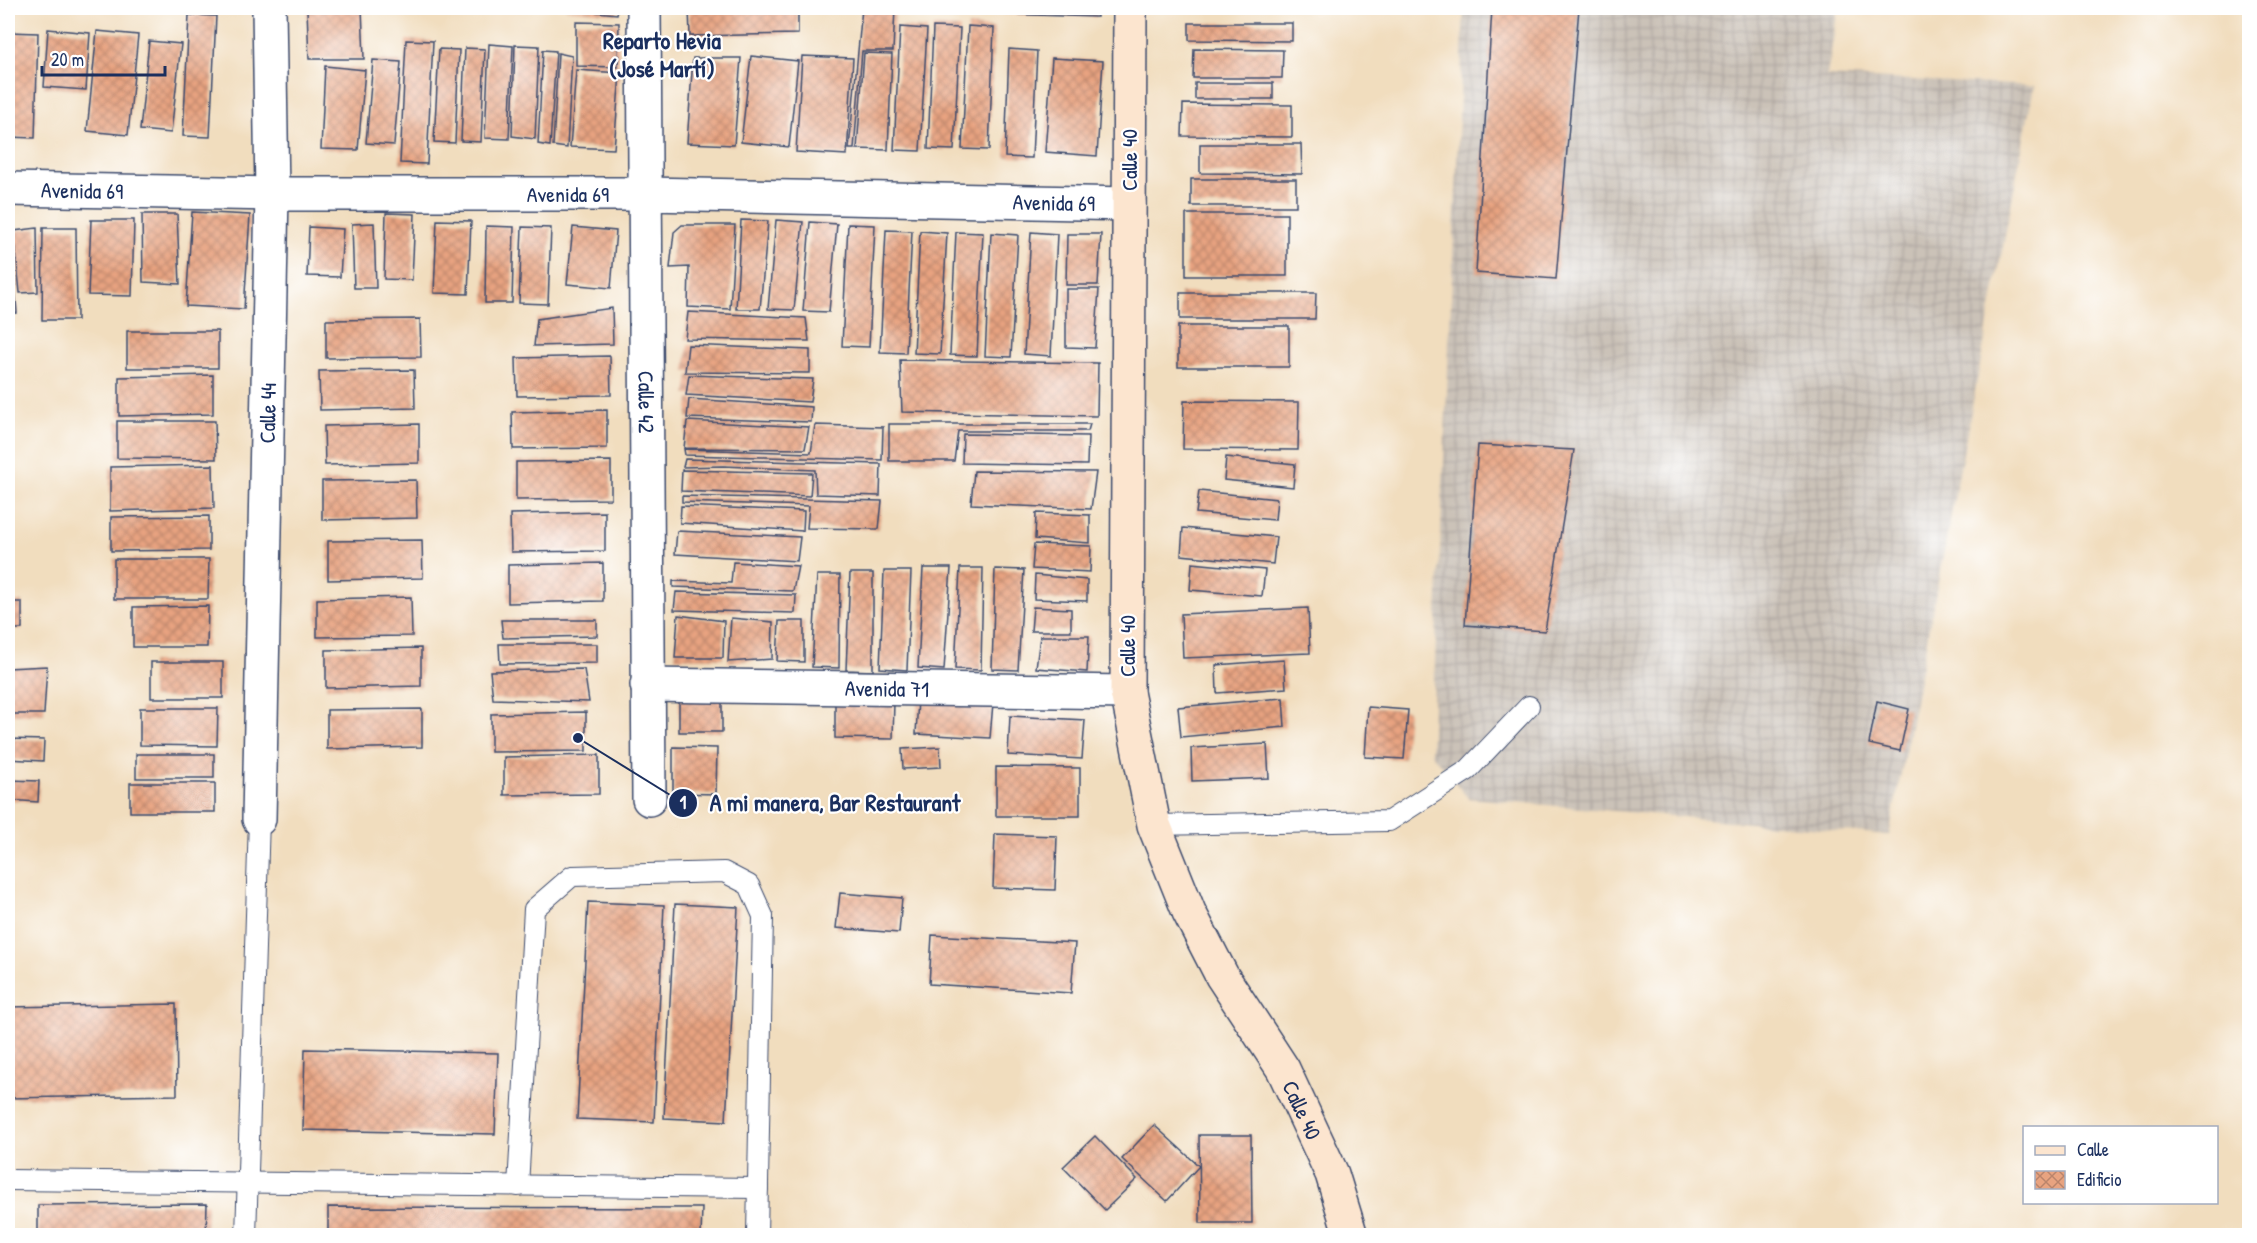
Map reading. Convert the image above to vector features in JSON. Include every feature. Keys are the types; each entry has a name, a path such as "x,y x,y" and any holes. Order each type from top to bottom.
{"main road":[{"name":"Calle 40","path":"1130,8 1127,692 1154,825 1189,912 1222,976 1283,1069 1332,1174 1351,1236"}],"street":[{"name":"Calle 44","path":"259,819 272,194 270,8"},
{"name":"Calle 42","path":"644,8 649,799"},
{"name":"Avenida 69","path":"8,189 272,194 646,194 1129,204"},
{"name":"Avenida 71","path":"647,685 1127,692"}],"lane":[{"path":"1154,825 1389,821 1468,770 1529,706"},
{"path":"246,1236 259,819"},
{"path":"518,1186 534,909 572,876 724,872 749,885 763,916 757,1236"},
{"path":"8,1180 758,1188"}],"shaded area":[{"path":"1464,8 1838,8 1827,76 2034,86 1889,835 1468,798 1431,753"}],"building":[{"path":"362,8 364,59 309,59 307,10"},
{"path":"566,8 618,8 617,14"},
{"path":"798,8 798,34 690,36 689,9"},
{"path":"862,8 895,8 893,51 862,51 854,149 849,149"},
{"path":"1003,8 1097,8 1097,17 1003,14"},
{"path":"1492,8 1579,8 1556,279 1476,273"},
{"path":"189,15 216,16 210,137 183,136"},
{"path":"576,22 619,23 618,67 576,66"},
{"path":"1189,23 1292,23 1292,41 1189,40"},
{"path":"968,26 994,28 989,150 962,149"},
{"path":"900,27 927,29 920,151 894,150"},
{"path":"933,27 960,28 954,150 928,149"},
{"path":"48,29 90,33 86,90 44,87"},
{"path":"97,31 138,35 128,135 87,131"},
{"path":"8,32 38,33 35,138 8,137"},
{"path":"406,40 433,41 427,164 400,163"},
{"path":"149,41 181,44 171,133 140,130"},
{"path":"489,44 513,46 509,139 485,138"},
{"path":"515,45 539,46 535,139 512,136"},
{"path":"465,48 485,49 481,142 461,141"},
{"path":"439,49 459,50 455,143 434,142"},
{"path":"1009,49 1037,51 1032,158 1005,157"},
{"path":"1194,49 1283,50 1282,78 1193,78"},
{"path":"543,50 556,51 550,146 538,144"},
{"path":"558,53 572,56 567,148 553,146"},
{"path":"864,53 892,54 888,150 857,149"},
{"path":"751,56 798,61 789,147 741,142"},
{"path":"802,56 853,58 847,155 796,152"},
{"path":"693,58 741,58 734,145 687,143"},
{"path":"1052,58 1103,61 1097,156 1045,152"},
{"path":"373,60 401,62 394,145 366,143"},
{"path":"325,66 365,70 358,150 321,149"},
{"path":"576,70 620,73 614,149 570,147"},
{"path":"1195,83 1273,83 1273,99 1195,99"},
{"path":"1183,104 1292,105 1292,137 1182,136"},
{"path":"1200,144 1301,144 1302,174 1200,173"},
{"path":"1191,179 1296,179 1296,206 1191,206"},
{"path":"192,212 250,215 244,309 186,306"},
{"path":"386,213 415,214 412,280 384,279"},
{"path":"142,214 177,214 180,284 143,282"},
{"path":"1186,214 1287,214 1287,276 1186,276"},
{"path":"91,220 134,220 132,296 88,295"},
{"path":"437,220 471,221 468,294 434,293"},
{"path":"741,220 768,221 760,309 736,309"},
{"path":"776,220 803,222 794,310 768,309"},
{"path":"8,222 10,222 17,313 8,314"},
{"path":"810,222 837,224 829,312 803,311"},
{"path":"374,223 376,288 354,288 352,224"},
{"path":"848,224 875,225 869,347 842,346"},
{"path":"682,225 735,225 730,309 688,307 689,267 670,268 674,232"},
{"path":"486,226 514,227 512,303 485,303"},
{"path":"309,227 343,229 340,277 307,276"},
{"path":"522,227 551,228 548,304 519,303"},
{"path":"573,227 616,231 611,288 567,284"},
{"path":"37,228 38,292 20,293 14,231"},
{"path":"43,228 76,228 77,320 42,320"},
{"path":"886,230 912,231 906,353 880,352"},
{"path":"920,231 947,233 940,354 914,353"},
{"path":"956,232 983,233 977,356 950,355"},
{"path":"1031,232 1057,234 1051,356 1024,354"},
{"path":"991,233 1018,235 1011,357 985,356"},
{"path":"1067,234 1101,234 1098,285 1066,285"},
{"path":"1066,289 1099,289 1095,348 1066,347"},
{"path":"1180,293 1316,293 1315,319 1180,319"},
{"path":"612,308 613,344 534,346 537,319"},
{"path":"688,312 806,318 809,341 685,339"},
{"path":"420,319 421,357 326,358 326,320"},
{"path":"1178,326 1289,326 1289,367 1178,367"},
{"path":"127,331 218,331 218,368 127,368"},
{"path":"688,345 810,350 810,373 685,372"},
{"path":"610,356 611,395 517,396 516,358"},
{"path":"900,360 1098,363 1097,416 902,412"},
{"path":"414,370 415,408 320,410 319,371"},
{"path":"213,375 213,414 119,416 119,377"},
{"path":"689,375 813,379 810,402 686,395"},
{"path":"689,399 812,407 811,422 687,418"},
{"path":"1184,401 1299,402 1298,450 1183,449"},
{"path":"607,410 607,448 513,449 512,412"},
{"path":"117,421 215,421 216,459 117,458"},
{"path":"687,421 809,427 805,449 684,448"},
{"path":"419,424 419,463 325,465 324,426"},
{"path":"889,424 1090,424 1088,431 958,431 954,461 889,461"},
{"path":"815,425 883,427 882,460 685,455 684,449 811,453"},
{"path":"963,434 1088,436 1087,465 962,463"},
{"path":"1478,445 1574,450 1545,631 1465,625"},
{"path":"1226,457 1295,464 1293,487 1224,480"},
{"path":"685,459 881,464 880,496 816,494 815,470 723,466 683,467"},
{"path":"611,461 611,499 516,500 516,462"},
{"path":"213,465 214,508 110,511 110,467"},
{"path":"682,470 812,473 810,496 681,491"},
{"path":"974,471 1096,472 1091,509 971,504"},
{"path":"416,480 417,518 322,520 322,481"},
{"path":"1199,491 1277,499 1275,520 1196,513"},
{"path":"682,496 882,501 879,529 807,528 809,506 682,502"},
{"path":"681,506 804,511 803,531 680,523"},
{"path":"605,512 605,551 511,552 510,514"},
{"path":"1036,513 1090,515 1090,543 1035,539"},
{"path":"209,516 209,550 111,551 111,517"},
{"path":"1183,528 1276,537 1273,564 1181,555"},
{"path":"677,531 800,537 797,561 675,554"},
{"path":"422,540 423,578 328,580 328,541"},
{"path":"1034,544 1091,546 1090,572 1032,569"},
{"path":"114,559 209,559 208,599 114,599"},
{"path":"733,562 798,566 793,591 673,587 673,581 731,583"},
{"path":"603,563 603,601 508,603 508,565"},
{"path":"1192,563 1265,570 1262,596 1190,590"},
{"path":"923,568 951,568 944,670 918,668"},
{"path":"960,568 983,568 981,670 955,669"},
{"path":"995,569 1024,570 1018,670 992,669"},
{"path":"884,571 911,571 907,670 880,668"},
{"path":"850,573 873,573 873,671 846,670"},
{"path":"817,575 840,575 839,668 812,667"},
{"path":"1035,575 1087,580 1087,601 1034,599"},
{"path":"676,592 796,595 795,613 674,610"},
{"path":"411,597 412,636 317,637 317,599"},
{"path":"8,602 22,602 22,629 8,629"},
{"path":"208,606 207,647 133,647 133,607"},
{"path":"1033,607 1071,609 1071,631 1031,631"},
{"path":"1308,608 1310,653 1183,658 1181,614"},
{"path":"678,615 724,621 723,658 675,658"},
{"path":"731,618 773,622 772,659 728,662"},
{"path":"501,620 597,620 597,636 503,638"},
{"path":"779,621 804,621 804,662 777,661"},
{"path":"1040,636 1089,636 1087,672 1036,668"},
{"path":"499,644 597,644 597,663 500,664"},
{"path":"421,648 421,686 326,688 326,650"},
{"path":"1284,660 1286,688 1217,693 1216,665"},
{"path":"151,662 223,662 223,698 151,698"},
{"path":"47,666 44,714 8,714 8,668"},
{"path":"584,669 589,702 493,699 490,671"},
{"path":"1283,698 1285,727 1181,737 1178,707"},
{"path":"679,699 722,699 722,732 679,732"},
{"path":"918,699 993,703 990,738 916,734"},
{"path":"835,701 894,701 893,739 835,738"},
{"path":"1877,701 1909,709 1900,751 1869,744"},
{"path":"1368,707 1408,710 1404,759 1365,757"},
{"path":"140,708 218,708 217,746 140,745"},
{"path":"422,709 422,747 327,749 327,710"},
{"path":"586,712 586,751 491,752 491,714"},
{"path":"1010,716 1085,720 1082,759 1008,755"},
{"path":"8,739 44,740 43,761 8,759"},
{"path":"1267,744 1269,778 1192,781 1191,748"},
{"path":"673,747 717,748 716,794 673,793"},
{"path":"940,747 941,767 903,769 902,749"},
{"path":"136,754 214,754 214,778 136,778"},
{"path":"599,755 599,794 504,795 504,757"},
{"path":"996,767 1080,768 1080,816 996,816"},
{"path":"8,780 39,781 38,802 8,800"},
{"path":"130,783 215,783 215,812 130,812"},
{"path":"995,834 1057,836 1055,890 993,888"},
{"path":"840,893 902,898 899,933 836,928"},
{"path":"588,902 664,905 654,1122 577,1119"},
{"path":"675,904 738,907 726,1121 664,1118"},
{"path":"932,935 1075,943 1071,993 929,984"},
{"path":"176,1004 177,1095 8,1098 8,1007"},
{"path":"305,1049 498,1053 495,1134 303,1130"},
{"path":"1154,1125 1199,1166 1167,1201 1122,1159"},
{"path":"1199,1135 1251,1135 1252,1223 1200,1223"},
{"path":"1095,1136 1137,1179 1105,1210 1063,1167"},
{"path":"207,1204 206,1236 38,1236 38,1205"},
{"path":"328,1207 702,1208 701,1236 328,1236"}],"place":[{"name":"A mi manera, Bar Restaurant","path":"578,738"}],"district":[{"name":"Reparto Hevia (José Martí)","path":"662,55"}]}
